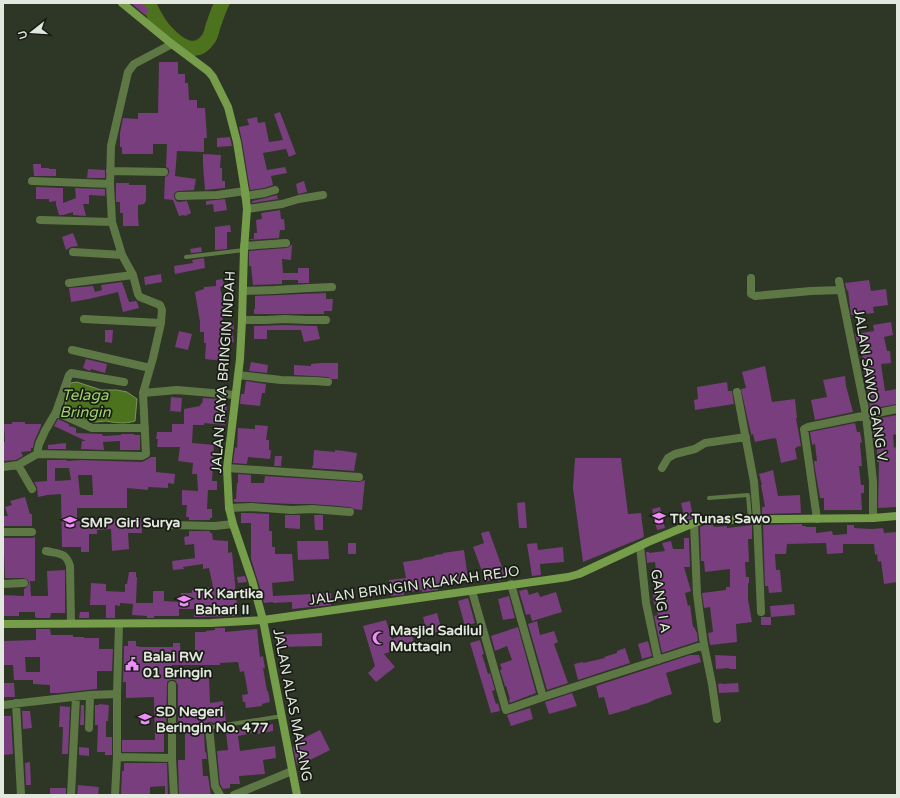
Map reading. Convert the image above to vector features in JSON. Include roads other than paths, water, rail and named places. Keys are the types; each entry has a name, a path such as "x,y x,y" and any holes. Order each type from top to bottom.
{"street":[{"name":"JALAN RAYA BRINGIN INDAH","path":"122,3 208,71 213,77 228,107 237,142 246,209 242,320 238,375 227,468 229,508 263,620"},
{"path":"3,466 18,465 37,454 142,456 146,454 143,393 161,323 162,308 160,305 140,297 133,275 122,255 112,222 110,184 111,146 128,72 134,64 172,44"},
{"path":"110,171 164,172"},
{"path":"32,181 110,184"},
{"path":"179,196 260,194 275,190"},
{"path":"246,209 276,205 303,198 323,195"},
{"path":"40,220 112,222"},
{"path":"244,248 286,243"},
{"path":"73,252 122,255"},
{"path":"69,283 133,275"},
{"name":"JALAN SAWO GANG V","path":"751,278 751,294 755,296 811,290 840,285 866,415 873,482 873,518"},
{"path":"243,291 332,287"},
{"path":"84,319 161,323"},
{"path":"242,320 326,320"},
{"path":"72,350 150,368"},
{"path":"37,454 39,444 56,412 69,374 71,373 124,382"},
{"path":"238,375 281,380 328,382"},
{"path":"143,393 177,390 235,395"},
{"path":"737,392 754,482 754,519 761,612"},
{"path":"817,519 804,429 897,409"},
{"path":"56,412 93,429 145,428"},
{"path":"662,468 668,458 675,454 695,449 705,443 746,437"},
{"path":"18,465 32,489"},
{"path":"227,468 359,477"},
{"path":"229,508 251,507 292,510 312,509 350,512"},
{"name":"JALAN BRINGIN KLAKAH REJO","path":"3,624 119,624 263,620 568,577 579,574 640,546 704,520 873,518 897,516"},
{"path":"694,523 697,594 717,719"},
{"path":"170,525 215,526 233,524"},
{"path":"3,532 32,532"},
{"name":"GANG I A","path":"640,546 646,603 658,660"},
{"path":"46,551 63,555 68,560 70,566 71,623"},
{"path":"3,584 24,583"},
{"path":"512,584 543,697"},
{"path":"472,591 505,710 704,645"},
{"name":"JALAN ALAS MALANG","path":"263,620 297,795"},
{"path":"115,795 119,624"},
{"path":"172,685 172,758 174,795"},
{"path":"3,705 16,702 117,694"},
{"path":"90,695 90,728"},
{"path":"71,795 76,697"},
{"path":"16,702 21,795"},
{"path":"209,728 215,786 220,795"},
{"path":"117,757 172,758"},
{"path":"234,795 292,771"}],"lane":[{"path":"186,257 244,248"},
{"path":"709,498 748,495 754,519"},
{"path":"194,730 282,716"}],"water":[{"name":"Telaga Bringin","path":"77,382 101,390 117,390 127,392 137,399 135,421 120,423 106,421 76,421 65,406 70,383"}],"waterway":[{"path":"148,3 163,29 181,45 193,48 204,44 209,38 222,3"}],"place":[{"name":"TK Tunas Sawo","path":"659,518"},
{"name":"SMP Giri Surya","path":"70,522"},
{"name":"TK Kartika Bahari II","path":"184,601"},
{"name":"Masjid Sadilul Muttaqin","path":"379,638"},
{"name":"Balai RW 01 Bringin","path":"132,664"},
{"name":"SD Negeri Beringin No. 477","path":"145,719"}]}
